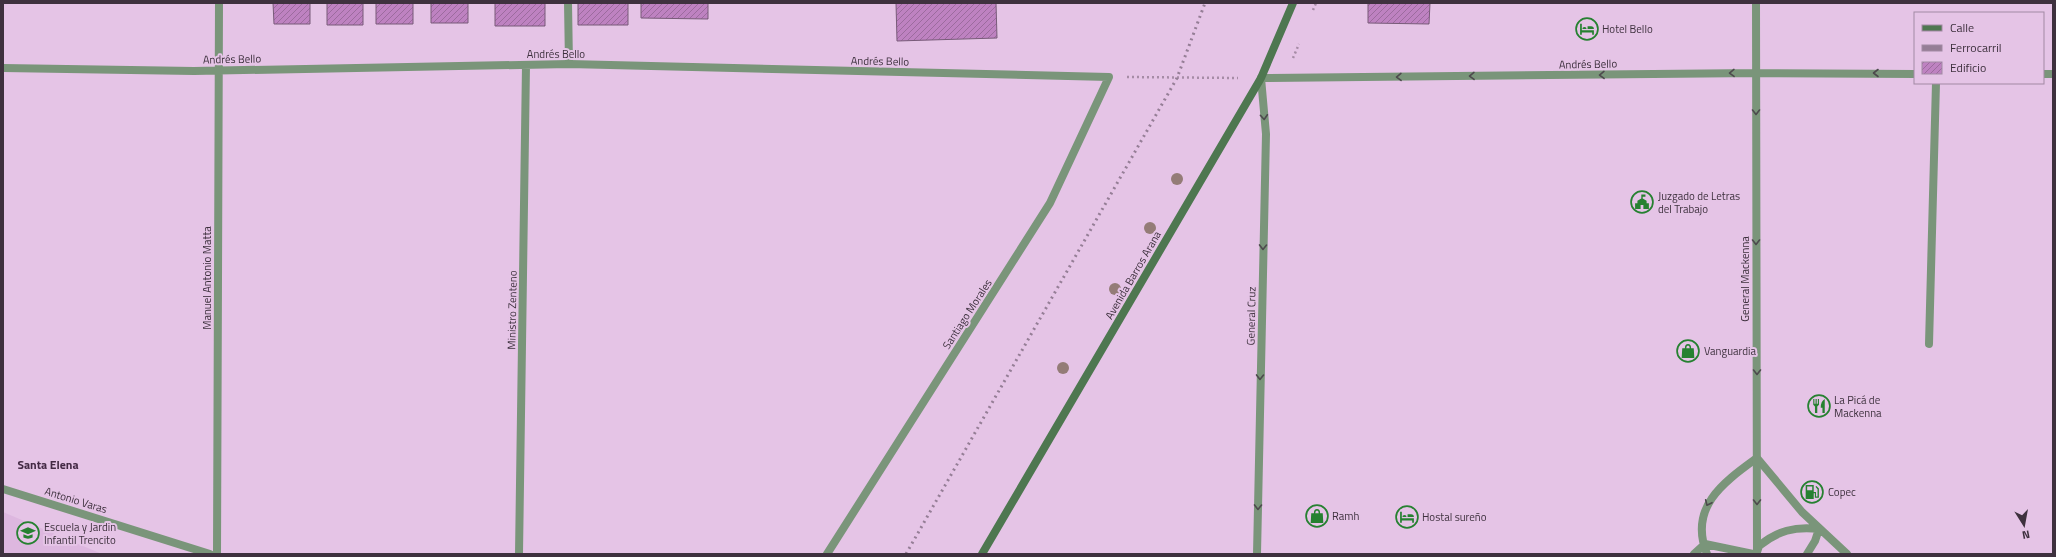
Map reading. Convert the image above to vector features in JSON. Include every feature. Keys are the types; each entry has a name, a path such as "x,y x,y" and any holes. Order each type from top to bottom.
{"main road":[{"name":"Avenida Barros Arana","path":"982,554 1261,78 1293,3"}],"street":[{"name":"Manuel Antonio Matta","path":"217,554 219,3"},
{"path":"568,3 569,64"},
{"name":"General Mackenna","path":"1756,3 1757,554"},
{"name":"Andrés Bello","path":"3,68 219,70 569,64 1109,77"},
{"name":"Ministro Zenteno","path":"519,554 526,65"},
{"name":"Andrés Bello","path":"1261,78 1756,73 1914,74"},
{"name":"Santiago Morales","path":"827,554 1050,203 1109,77"},
{"name":"General Cruz","path":"1257,554 1266,134 1261,78"},
{"path":"1929,344 1936,84"},
{"path":"1707,554 1702,527 1708,503 1721,486 1757,458 1802,512 1847,554"},
{"name":"Antonio Varas","path":"3,489 210,554"},
{"path":"1757,554 1759,546 1779,532 1792,528 1805,527 1819,529"},
{"path":"1807,554 1815,541 1819,529"},
{"path":"1694,554 1705,544"},
{"path":"1705,544 1753,554"}],"path":[{"path":"1109,77 1261,78"}],"shaded area":[{"name":"Escuela y Jardin Infantil Trencito","path":"3,512 102,554 3,554"}],"building":[{"path":"273,3 310,3 310,24 274,24"},
{"path":"327,3 363,3 363,25 327,25"},
{"path":"376,3 413,3 413,24 376,24"},
{"path":"431,3 468,3 468,23 431,23"},
{"path":"495,3 545,3 545,26 495,26"},
{"path":"578,3 628,3 628,25 578,25"},
{"path":"641,3 708,3 708,19 641,18"},
{"path":"896,3 996,3 997,38 897,41"},
{"path":"1368,3 1430,3 1429,24 1368,23"}],"railway":[{"path":"906,554 1177,78 1205,3"}],"place":[{"name":"Hotel Bello","path":"1587,29"},
{"name":"Juzgado de Letras del Trabajo","path":"1642,202"},
{"name":"Vanguardia","path":"1688,351"},
{"name":"La Picá de Mackenna","path":"1819,406"},
{"name":"Copec","path":"1812,492"},
{"name":"Ramh","path":"1317,516"},
{"name":"Hostal sureño","path":"1407,517"},
{"name":"Escuela y Jardin Infantil Trencito","path":"28,533"}],"district":[{"name":"Santa Elena","path":"48,465"}]}
